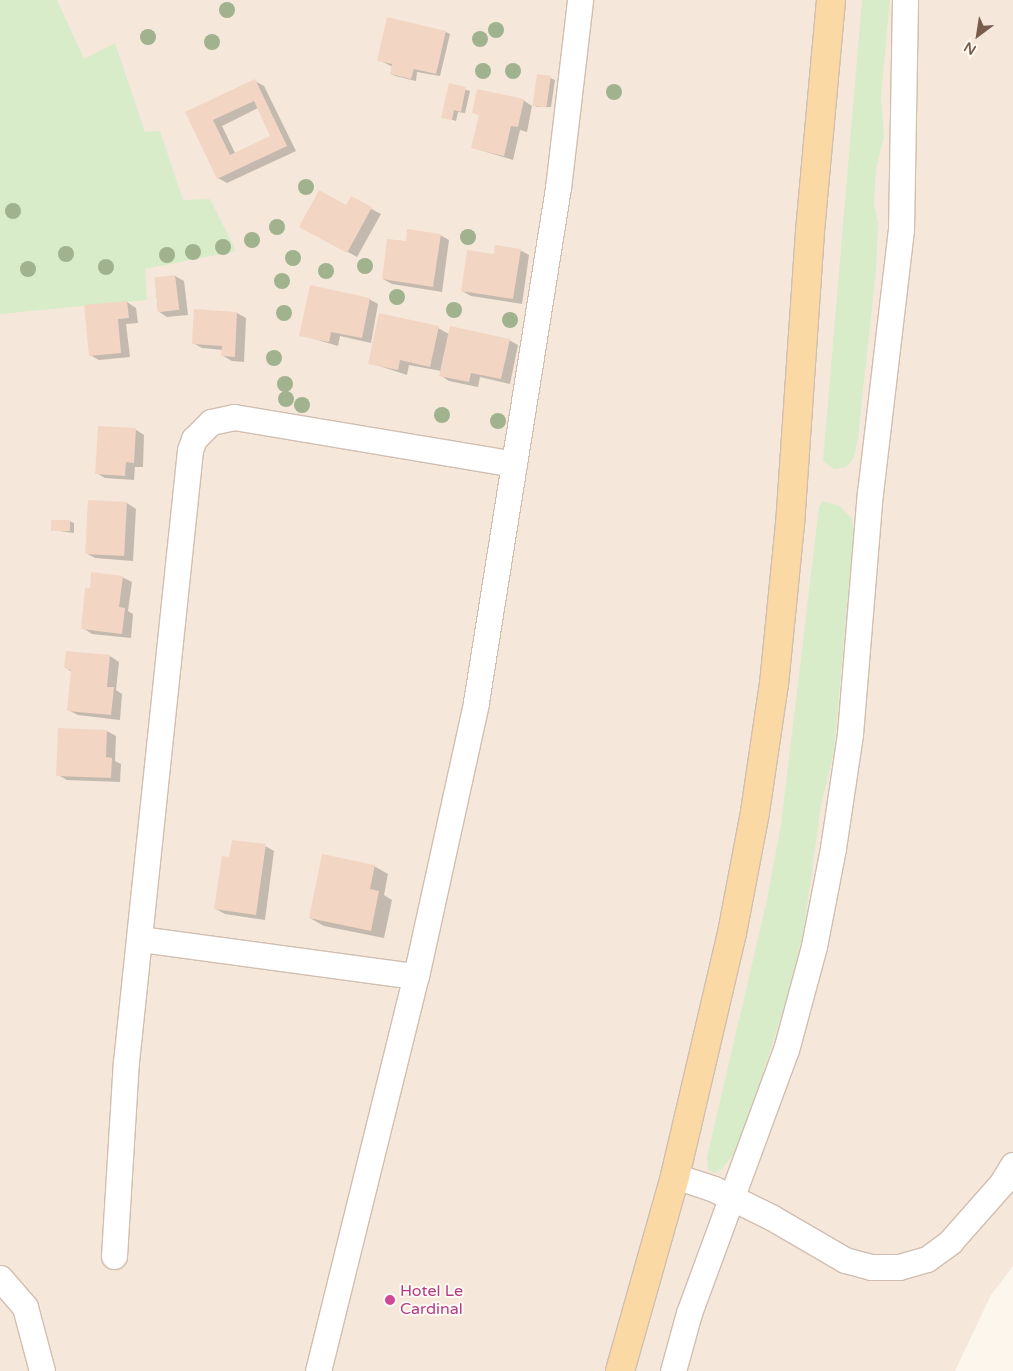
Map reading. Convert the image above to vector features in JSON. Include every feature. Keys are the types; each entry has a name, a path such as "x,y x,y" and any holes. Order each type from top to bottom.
{"main road":[{"path":"620,1371 675,1176 732,933 755,812 774,684 831,0"}],"street":[{"path":"318,1371 416,976 476,702 558,188 580,0"},
{"path":"673,1371 688,1312 730,1197 746,1163 786,1050 814,946 848,744 870,493 901,230 905,0"},
{"path":"114,1256 126,1062 141,939 190,450 202,429 211,422 234,417 514,464"},
{"path":"141,939 416,976"},
{"path":"675,1176 730,1197 845,1260 871,1267 898,1268 928,1259 950,1242 992,1196 1013,1165"},
{"path":"0,1278 25,1308 42,1371"}],"shaded area":[{"path":"0,0 1013,0 1013,1266 991,1295 955,1371 0,1371"}],"green space":[{"path":"0,0 57,0 84,59 115,43 145,132 160,131 183,200 210,199 236,251 145,269 147,300 0,314"},
{"path":"862,0 890,0 881,96 884,136 876,170 874,203 878,223 876,271 858,437 854,458 846,467 834,469 823,461"},
{"path":"823,501 840,506 851,518 854,528 834,751 821,806 803,934 788,995 740,1146 722,1169 714,1173 708,1170 707,1157 766,904 781,825 819,507"}],"building":[{"path":"387,17 446,31 436,74 414,69 411,79 390,74 392,64 377,61"},
{"path":"537,74 551,76 546,108 533,106"},
{"path":"255,79 287,146 217,179 185,112","holes":["254,101 270,136 230,155 213,120"]},
{"path":"449,83 466,87 461,112 454,110 452,120 441,118"},
{"path":"477,89 524,99 518,127 511,126 504,156 471,148 479,115 472,113"},
{"path":"319,190 346,205 351,196 372,207 347,253 299,227"},
{"path":"407,229 441,234 433,287 382,279 387,239 406,241"},
{"path":"495,245 521,249 513,299 461,291 467,250 494,254"},
{"path":"175,275 179,310 158,312 154,278"},
{"path":"310,285 370,298 362,338 331,332 329,342 299,336"},
{"path":"127,301 129,318 118,319 121,353 89,356 84,305"},
{"path":"194,309 237,312 235,357 221,356 222,346 192,344"},
{"path":"379,313 439,326 430,367 400,360 398,370 368,364"},
{"path":"450,326 510,339 501,379 471,373 469,382 439,376"},
{"path":"98,426 136,428 134,463 126,462 125,476 95,474"},
{"path":"88,500 127,502 124,556 85,554"},
{"path":"51,520 70,520 70,531 51,531"},
{"path":"91,572 123,576 119,607 125,608 122,634 81,629 85,588 90,588"},
{"path":"66,651 110,655 107,687 114,687 111,715 67,711 71,670 64,668"},
{"path":"58,728 107,730 106,757 112,758 111,778 56,776"},
{"path":"232,840 266,844 256,915 214,909 222,856 229,857"},
{"path":"322,854 375,865 370,889 379,891 371,931 309,918"}],"place":[{"name":"Hotel Le Cardinal","path":"390,1300"}]}
